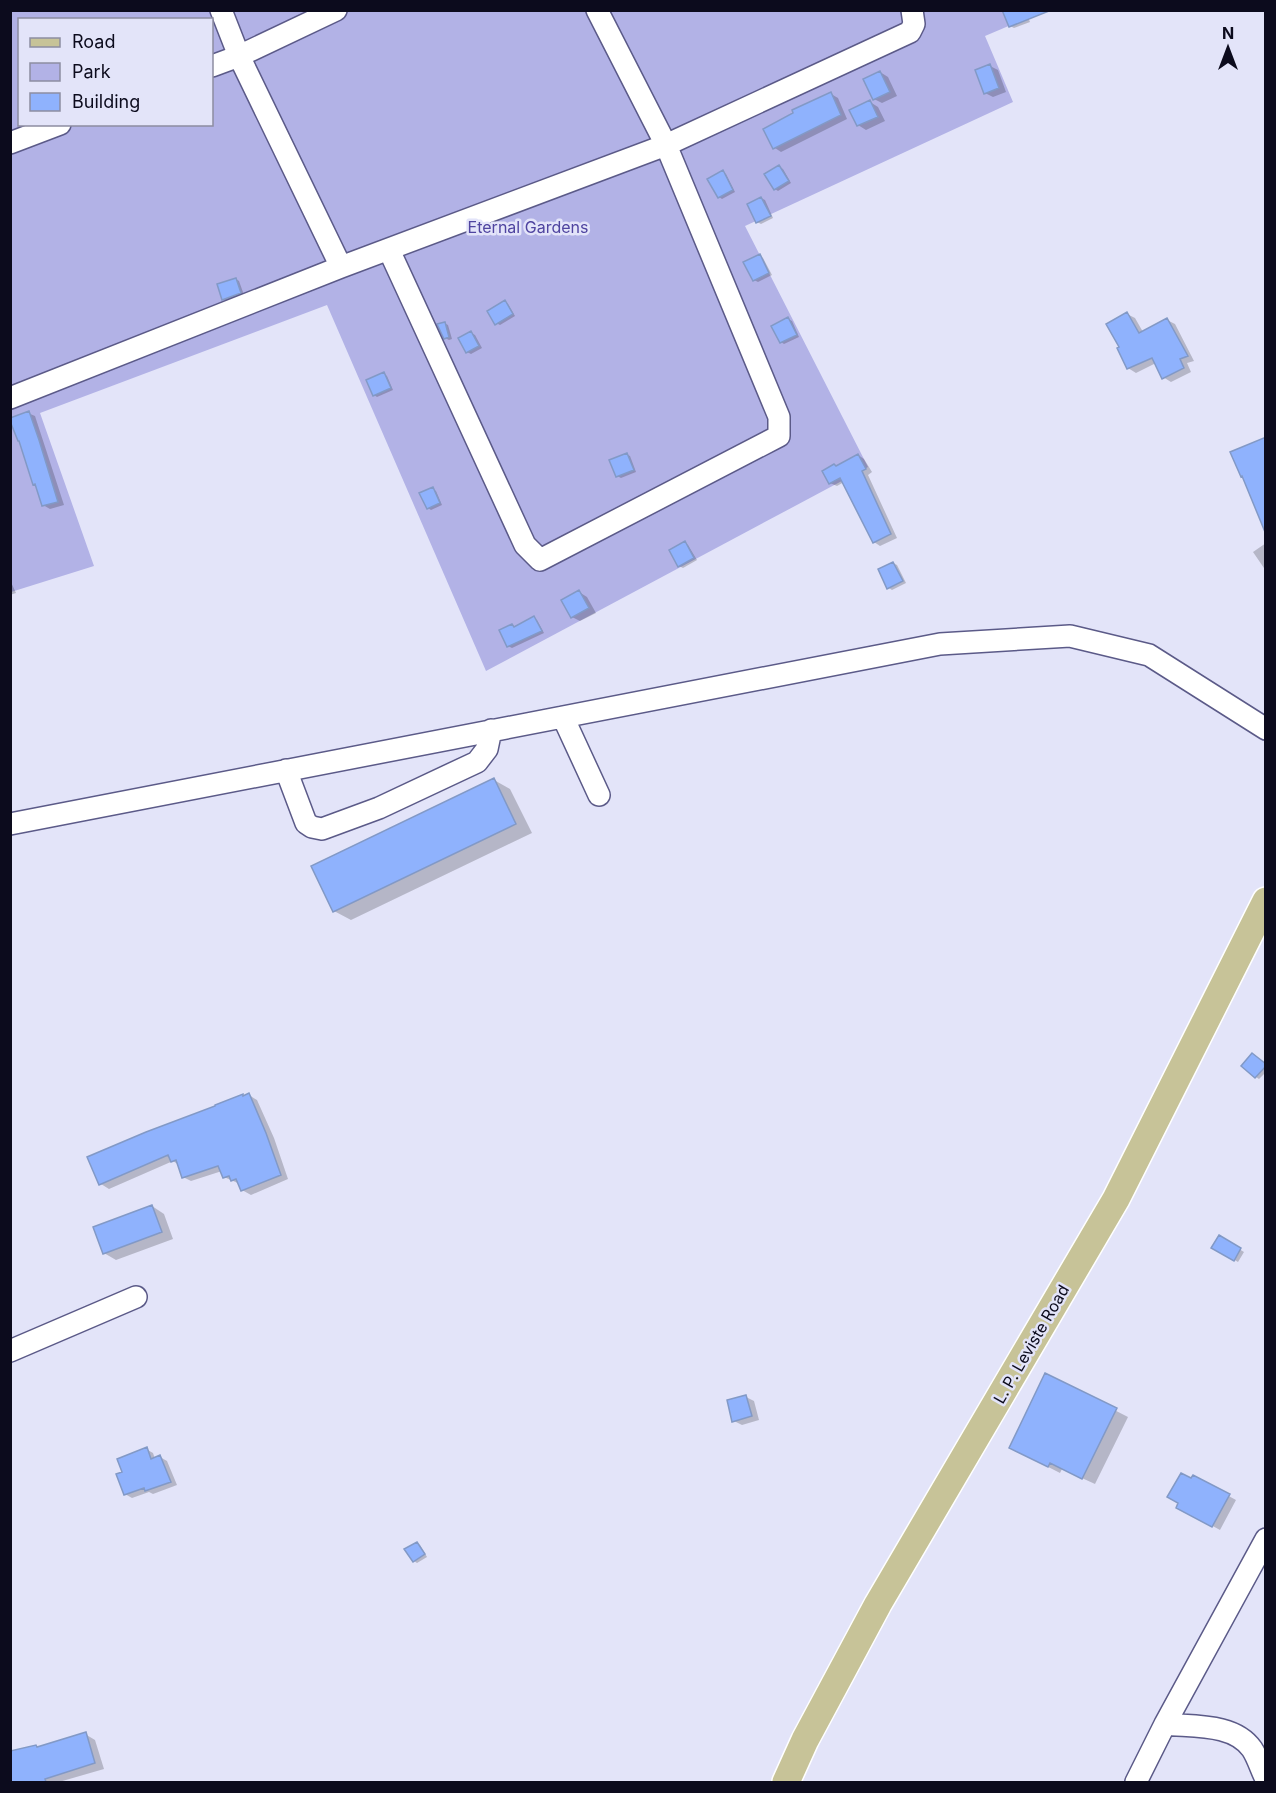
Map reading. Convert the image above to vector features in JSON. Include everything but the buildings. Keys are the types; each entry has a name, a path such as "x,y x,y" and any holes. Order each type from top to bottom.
{"main road":[{"name":"L. P. Leviste Road","path":"786,1782 805,1740 878,1604 1116,1198 1266,901"}],"street":[{"path":"221,10 239,56 341,267"},
{"path":"213,66 239,56 336,10"},
{"path":"389,250 525,545 540,560 779,436 779,417 666,145 597,10"},
{"path":"10,398 341,267 666,145 910,32 914,24 912,10"},
{"path":"10,143 55,126"},
{"path":"10,824 940,644 1070,636 1149,655 1266,729"},
{"path":"563,717 599,795"},
{"path":"286,770 306,823 322,829 379,808 477,762 487,749 491,730"},
{"path":"10,1351 135,1297"},
{"path":"1136,1782 1266,1539"},
{"path":"1166,1724 1218,1729 1238,1735 1252,1749 1266,1779"}],"green space":[{"name":"Eternal Gardens","path":"11,11 1044,11 985,36 1013,102 745,226 868,467 486,671 327,305 40,413 94,566 11,592"}]}
